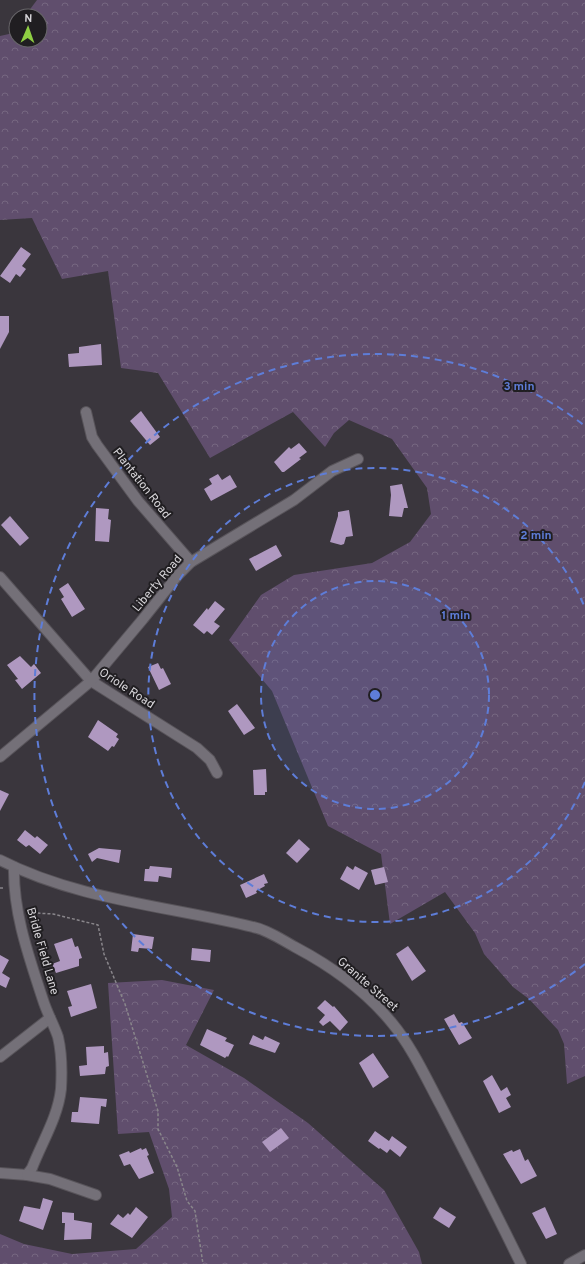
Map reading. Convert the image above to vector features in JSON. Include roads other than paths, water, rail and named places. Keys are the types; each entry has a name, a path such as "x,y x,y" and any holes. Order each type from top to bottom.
{"street":[{"name":"Plantation Road","path":"86,412 92,437 97,445 138,500 191,562"},
{"name":"Liberty Road","path":"0,756 91,681 144,619 178,575 191,562 294,500 332,471 358,459"},
{"name":"Oriole Road","path":"0,577 91,681 197,748 210,760 217,773"},
{"name":"Granite Street","path":"0,860 53,883 256,927 305,952 344,977 379,1008 394,1024 418,1063 481,1182 521,1264"},
{"name":"Bridle Field Lane","path":"14,867 17,906 31,964 58,1037 62,1061 61,1090 55,1117 32,1168 27,1175"},
{"path":"0,1057 50,1018"},
{"path":"0,1173 27,1175 50,1179 96,1195"},
{"path":"569,1264 585,1255"}]}
